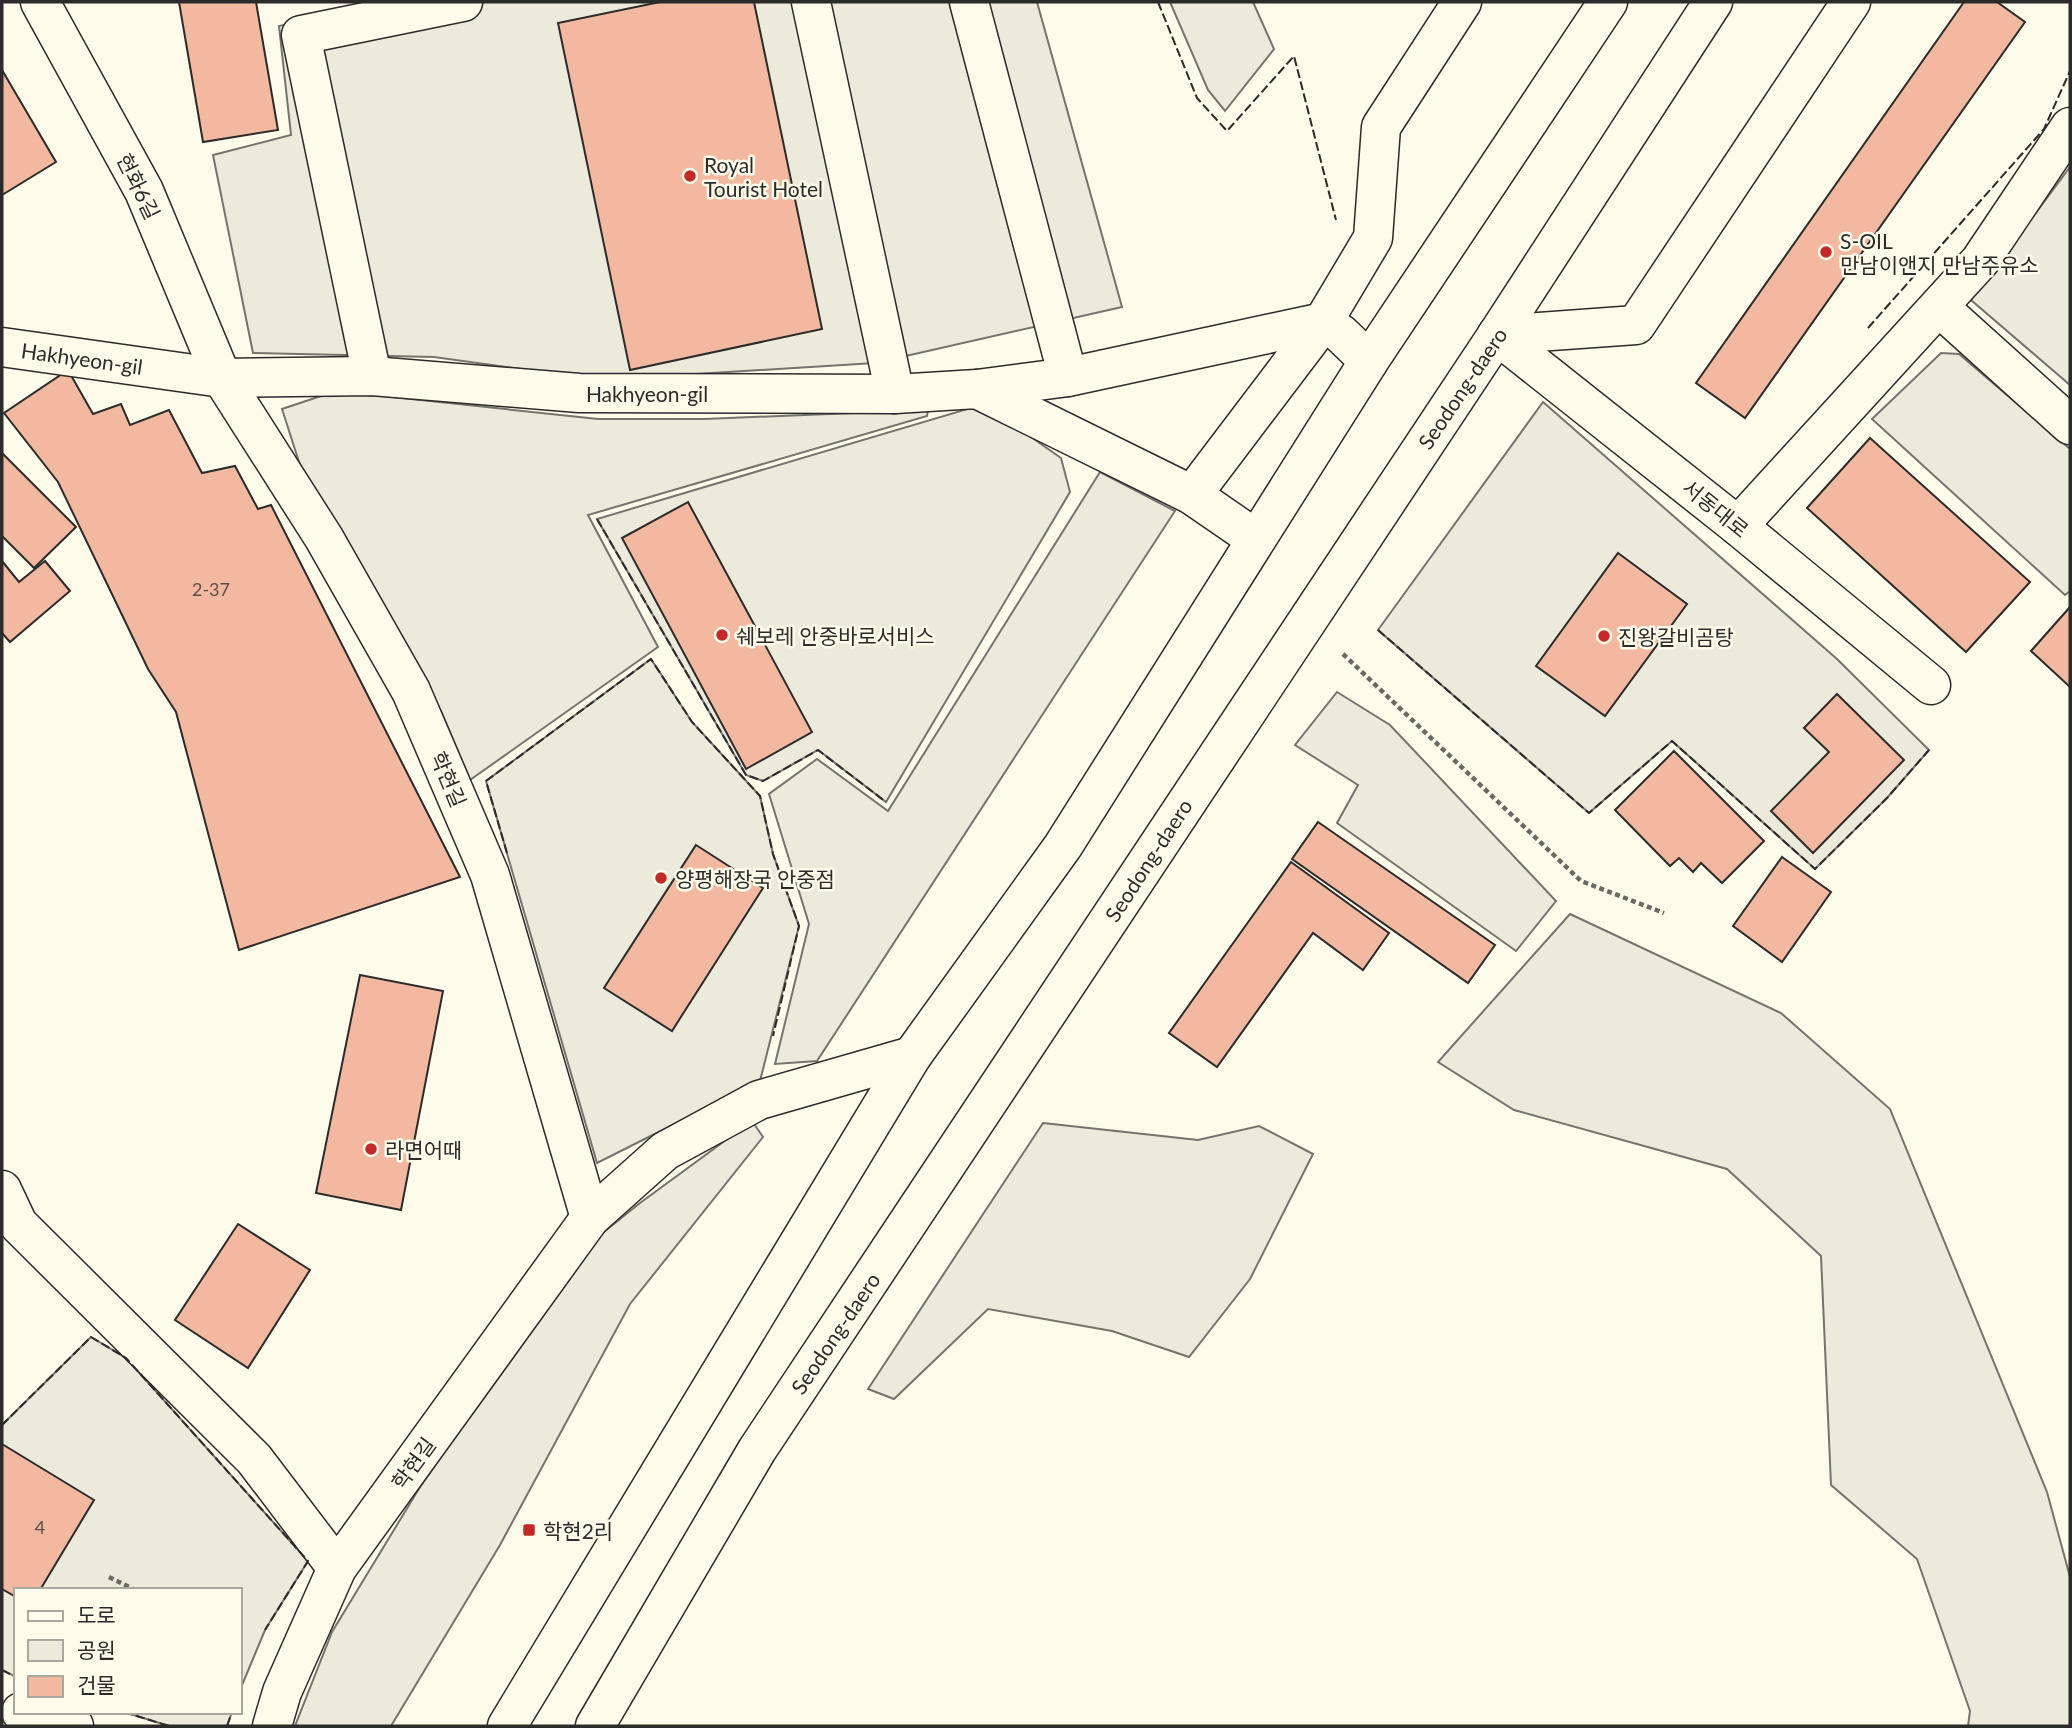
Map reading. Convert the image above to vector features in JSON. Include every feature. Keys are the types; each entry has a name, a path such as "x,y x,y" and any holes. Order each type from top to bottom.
{"main road":[{"name":"현화6길","path":"40,2 144,191 222,378"},
{"path":"372,376 301,35 463,2"},
{"path":"811,2 895,394"},
{"path":"970,2 1068,377"},
{"path":"1192,495 1323,322 1373,238 1381,127 1462,2"},
{"path":"507,1726 912,1056 1063,846 1369,361 1608,2"},
{"name":"Seodong-daero","path":"596,1726 757,1450 1497,335 1713,2"},
{"path":"1497,335 1636,325 1851,2"},
{"path":"1738,526 1980,261 2070,127"},
{"path":"1938,307 2070,425"},
{"path":"978,389 1068,377 1323,322 1341,334 1369,361"},
{"name":"서동대로","path":"1497,335 1738,526 1931,685"},
{"name":"Hakhyeon-gil","path":"2,347 222,378 372,376 579,393 895,394 978,389 1192,495 1256,538"},
{"name":"학현길","path":"222,378 324,538 411,691 491,875 590,1218"},
{"name":"학현길","path":"272,1726 282,1692 337,1569 590,1218 665,1151 760,1100 912,1056"},
{"path":"2,1190 18,1224 254,1459 337,1569"},
{"path":"29,1714 74,1726"}],"path":[{"path":"1306,621 1581,881 1664,913"},
{"path":"109,1577 131,1588"}],"green space":[{"path":"2070,167 2070,385 1971,300"},
{"path":"1941,353 1959,354 2070,449 2070,591 2065,595 1872,419"},
{"path":"336,391 598,419 705,419 928,410 927,416 588,515 658,647 470,780 441,711 309,493 282,409"},
{"path":"1100,472 1175,511 817,1061 775,1064 809,924 769,794 817,759 888,811"},
{"path":"1337,692 1390,725 1556,901 1516,951 1337,823 1358,785 1295,745"},
{"path":"1570,914 1781,1013 1890,1109 2047,1492 2070,1577 2070,1726 1968,1726 1970,1711 1917,1559 1831,1485 1821,1256 1727,1169 1514,1110 1438,1062"},
{"path":"752,1121 763,1137 630,1304 500,1545 391,1726 295,1726 332,1632 420,1487 554,1294 599,1236"},
{"path":"1043,1123 1198,1140 1259,1126 1313,1154 1250,1279 1189,1357 1112,1331 988,1309 894,1399 868,1389"}],"shaded area":[{"path":"392,2 1037,2 1122,307 875,363 599,380 434,357 253,353 213,155 291,135 279,26"},
{"path":"1170,2 1253,2 1274,49 1225,111 1208,90"},
{"path":"1543,402 1837,659 1929,750 1887,798 1815,869 1672,741 1589,813 1378,630"},
{"path":"984,404 1061,458 1070,492 886,802 818,750 763,781 746,775 597,519"},
{"path":"651,659 692,722 760,796 773,854 799,926 760,1081 597,1163 486,781"},
{"path":"91,1337 126,1358 308,1561 265,1630 242,1685 242,1588 14,1588 14,1676 2,1670 2,1425"},
{"path":"130,1714 231,1714 227,1726 169,1726"}],"building":[{"path":"179,2 256,2 278,130 203,142"},
{"name":"Royal Tourist Hotel","path":"660,2 754,2 822,329 630,370 558,23"},
{"path":"1964,2 1997,2 2025,22 1745,418 1696,383"},
{"path":"2,70 56,162 2,195"},
{"path":"68,370 93,414 121,404 130,425 169,410 202,473 235,466 258,509 271,505 460,877 239,950 176,712 148,669 58,482 4,413"},
{"path":"1870,438 2030,582 1966,652 1807,508"},
{"path":"2,453 76,527 34,568 2,536"},
{"path":"688,502 812,732 746,769 622,538"},
{"path":"1618,553 1687,604 1605,716 1536,666"},
{"path":"2,561 19,582 45,561 70,591 10,642 2,633"},
{"path":"2070,607 2070,687 2031,651"},
{"path":"1837,694 1904,760 1813,853 1771,811 1829,752 1804,728"},
{"path":"1674,751 1764,841 1722,883 1701,863 1693,872 1679,858 1670,866 1615,810"},
{"path":"1318,822 1495,945 1468,983 1292,859"},
{"path":"696,845 763,888 672,1031 604,988"},
{"path":"1782,857 1831,892 1782,962 1733,926"},
{"path":"1291,862 1389,933 1363,970 1313,933 1217,1067 1169,1033"},
{"path":"360,975 443,991 401,1210 316,1193"},
{"path":"238,1224 310,1270 248,1368 175,1320"},
{"path":"2,1444 94,1500 41,1588 14,1588 14,1596 2,1589"}],"fence":[{"path":"1158,2 1197,98 1227,131 1294,56 1336,220"},
{"path":"1868,328 2044,129 2070,71"},
{"path":"597,519 746,775 763,781 818,750 886,802"},
{"path":"1378,630 1589,813 1672,741 1815,869 1887,798 1929,750"},
{"path":"507,853 486,781 651,659 692,722 760,796 773,854 799,926 773,1036"},
{"path":"2,1425 91,1337 126,1358 308,1561 265,1630"},
{"path":"2,1670 14,1676"},
{"path":"130,1714 169,1726"},
{"path":"227,1726 231,1714"}],"place":[{"name":"Royal Tourist Hotel","path":"690,176"},
{"name":"S-OIL 만남이앤지 만남주유소","path":"1826,252"},
{"name":"쉐보레 안중바로서비스","path":"722,635"},
{"name":"진왕갈비곰탕","path":"1604,636"},
{"name":"양평해장국 안중점","path":"661,878"},
{"name":"라면어때","path":"371,1149"},
{"name":"학현2리","path":"529,1530"}]}
